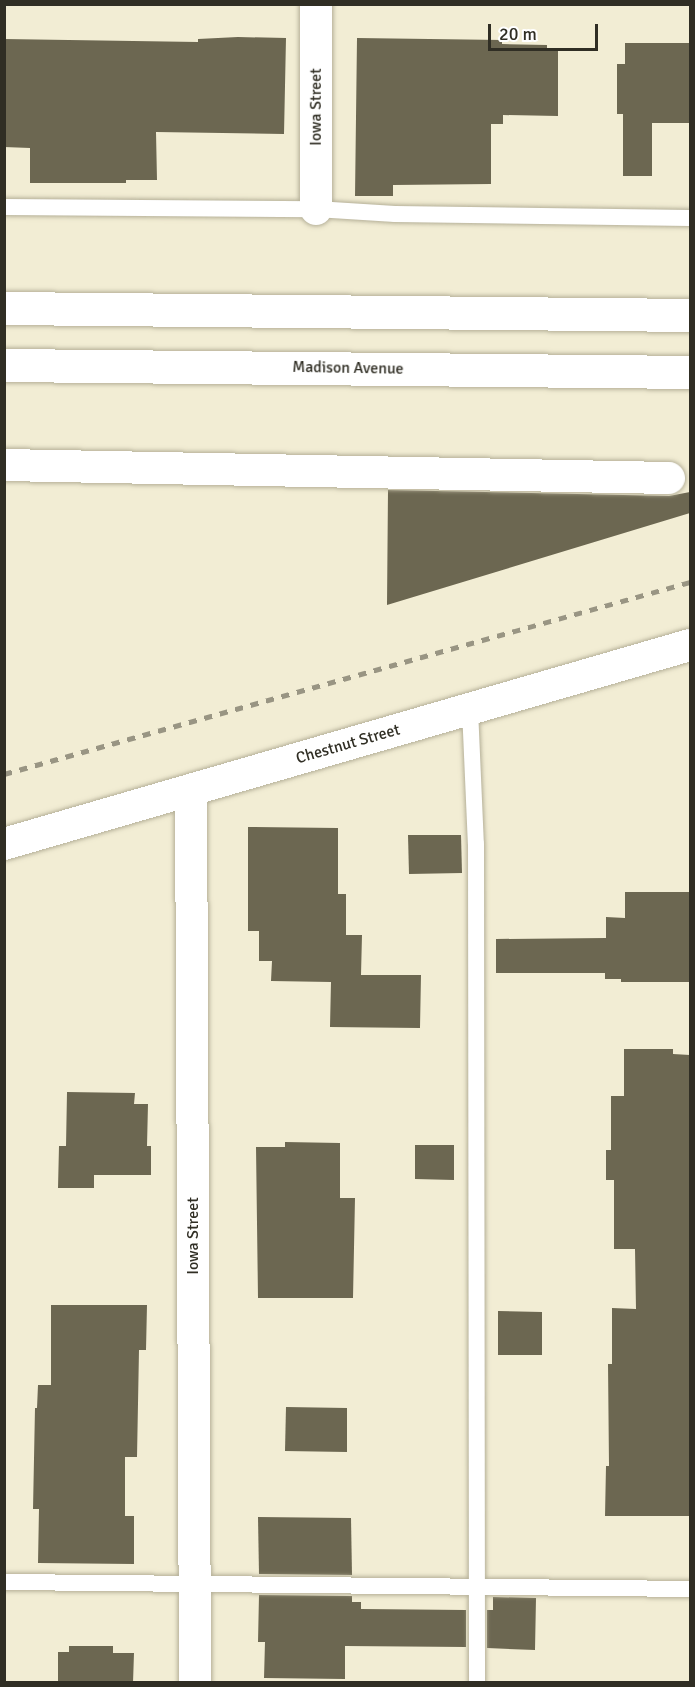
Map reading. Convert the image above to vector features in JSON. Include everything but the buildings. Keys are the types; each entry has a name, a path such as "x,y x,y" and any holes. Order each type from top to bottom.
{"main road":[{"path":"4,308 690,315"},
{"name":"Madison Avenue","path":"4,365 690,372"}],"street":[{"name":"Iowa Street","path":"316,4 316,209"},
{"path":"4,465 669,478"},
{"name":"Chestnut Street","path":"4,844 690,645"},
{"name":"Iowa Street","path":"191,790 195,1683"}],"lane":[{"path":"4,207 316,209 395,214 690,218"},
{"path":"470,709 476,844 477,1683"},
{"path":"4,1582 690,1589"}],"railway":[{"path":"4,774 690,582"}]}
